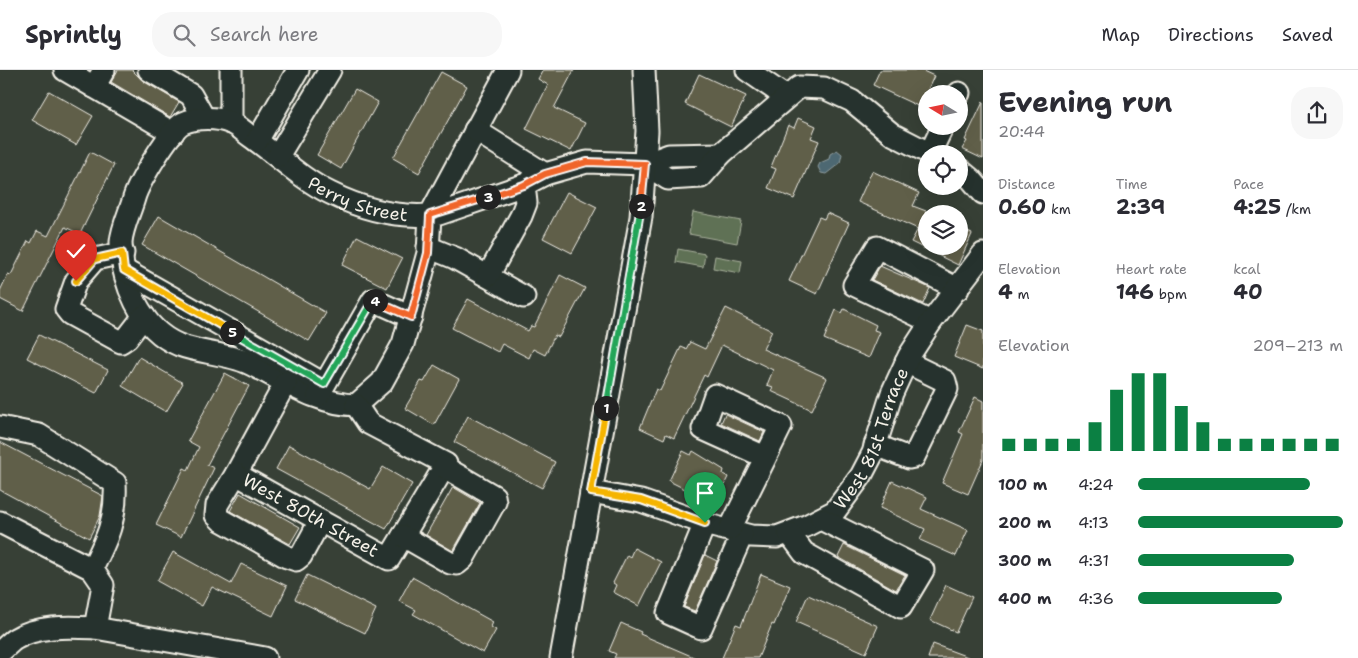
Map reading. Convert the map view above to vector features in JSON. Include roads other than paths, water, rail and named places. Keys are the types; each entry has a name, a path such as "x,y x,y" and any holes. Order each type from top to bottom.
{"street":[{"path":"65,70 99,78 173,133"},
{"path":"149,70 191,95 204,118"},
{"path":"257,141 298,70"},
{"path":"278,156 330,70"},
{"path":"561,658 641,217 647,131 644,70"},
{"path":"232,71 231,123 204,118 182,123 173,133 136,189 121,240 123,261 137,306 152,328 177,345 246,362 286,382 321,390"},
{"path":"144,316 127,338 121,342 70,314 66,309 76,281 95,259 123,261 321,390 339,405 356,405 382,382 403,344 428,247 430,215 475,130 499,73"},
{"path":"758,73 786,97"},
{"path":"645,164 668,179 701,177 721,154 800,87 824,88 852,101 892,134 918,148"},
{"name":"Perry Street","path":"231,123 328,193 372,210 420,217 524,185 545,174 587,162 645,164"},
{"path":"475,130 545,174"},
{"path":"968,176 983,193"},
{"path":"488,276 521,216 526,203 524,185"},
{"path":"428,247 455,258 524,297"},
{"path":"931,322 854,285 877,247 958,288"},
{"name":"West 81st Terrace","path":"591,492 641,500 736,532 777,537 821,519 835,511 861,476 875,445 892,393 906,362 931,322 983,254"},
{"path":"321,390 373,300 411,317"},
{"path":"875,445 909,458 914,456 947,389 944,381 906,362"},
{"name":"West 80th Street","path":"286,382 236,474 389,559 444,467"},
{"path":"356,405 368,422 446,464 444,467 494,496 495,502 464,559 457,564 450,563 403,536"},
{"path":"0,427 38,435 115,484 116,502 110,532 92,570"},
{"path":"705,523 668,613 701,628 765,456"},
{"path":"236,474 217,506 216,515 220,520 287,557 296,560 301,556 320,521"},
{"path":"789,533 804,553 901,607 922,570 821,519"},
{"path":"0,522 92,570 103,585 95,628"},
{"path":"0,652 16,638 45,630 95,628 215,654 265,658"}],"water":[{"path":"837,150 842,154 840,163 826,174 821,173 818,167 820,163 829,159 830,154"}]}
